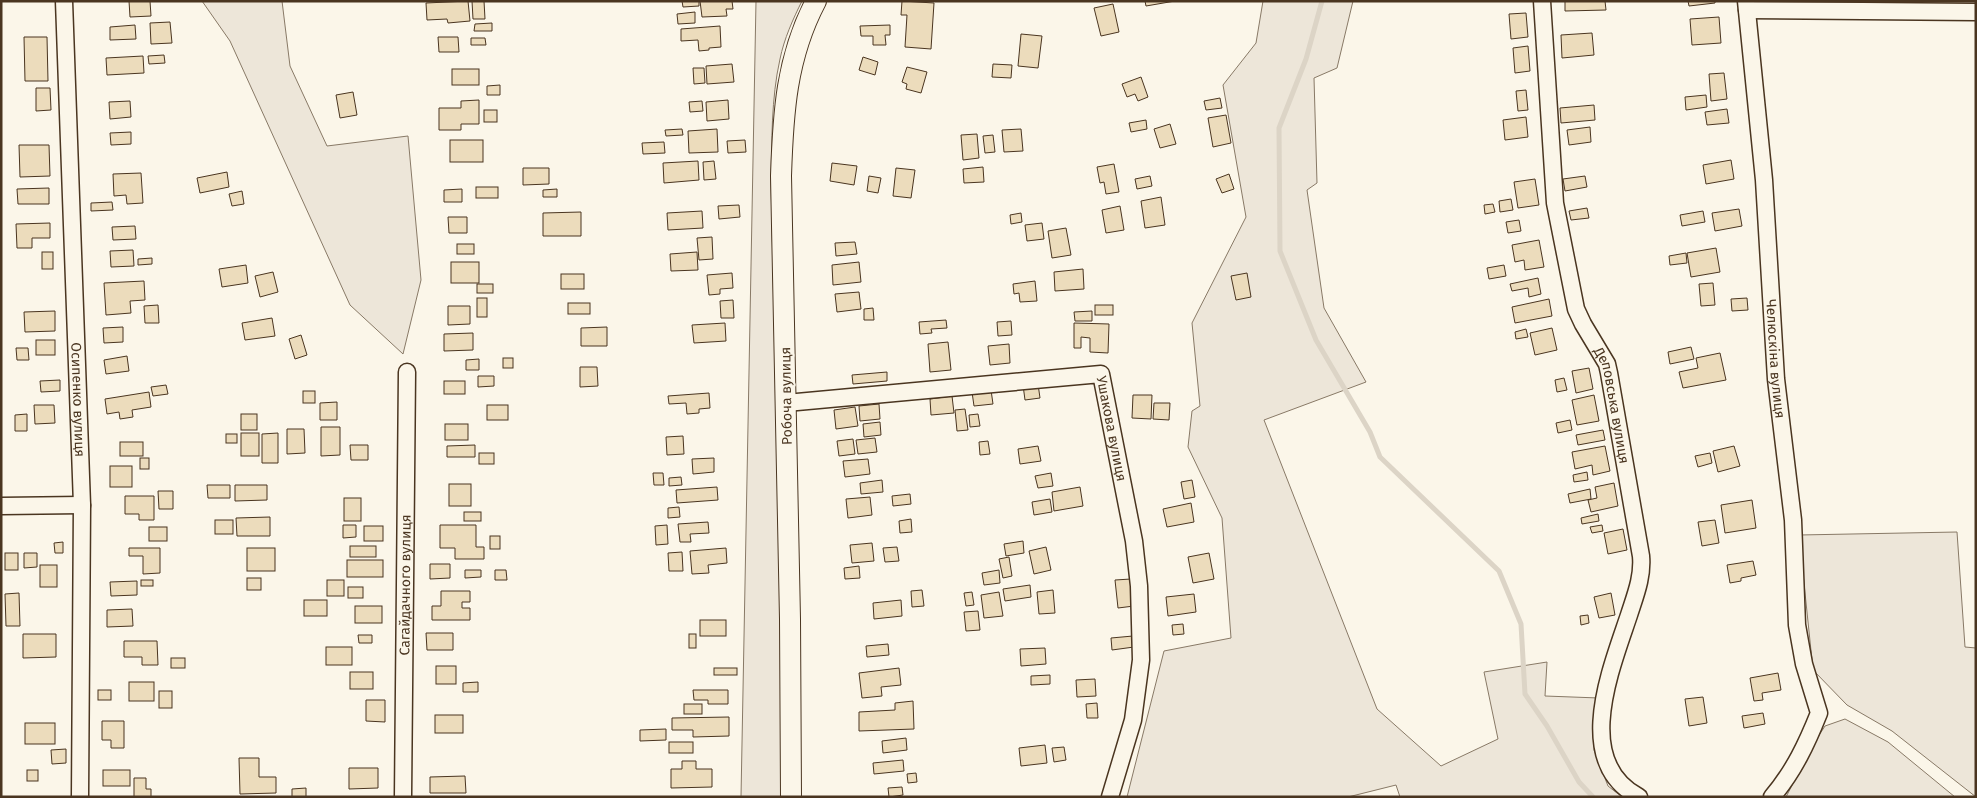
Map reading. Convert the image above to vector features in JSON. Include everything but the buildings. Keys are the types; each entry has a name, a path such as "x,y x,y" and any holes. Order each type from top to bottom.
{"street":[{"name":"Осипенко вулиця","path":"64,1 82,505 80,797"},
{"name":"Робоча вулиця","path":"791,797 786,403 781,210 783,125 790,72 802,31 816,1"},
{"name":"Деповська вулиця","path":"1542,1 1555,203 1559,229 1576,309 1607,364 1642,556 1640,580 1608,685 1601,742 1608,765 1617,781 1621,786 1639,797"},
{"path":"1747,6 1976,12"},
{"name":"Челюскіна вулиця","path":"1747,6 1764,180 1776,379 1793,520 1797,625 1804,664 1819,712 1803,752 1790,774 1772,797"},
{"name":"Сагайдачного вулиця","path":"403,797 406,372"},
{"name":"Ушакова вулиця","path":"786,403 1101,374 1137,557 1141,660 1133,720 1110,797"},
{"path":"1,506 82,505"}],"shaded area":[{"path":"202,1 282,1 290,66 327,146 408,136 421,280 403,354 350,305 230,41"},
{"path":"756,1 802,1 789,29 777,74 773,105 771,182 785,797 741,797"},
{"path":"1263,1 1353,1 1337,68 1314,78 1317,183 1307,190 1324,308 1366,382 1264,420 1377,709 1441,766 1498,739 1484,672 1547,662 1545,696 1599,698 1594,750 1608,786 1622,797 1400,797 1396,785 1348,797 1127,797 1164,651 1231,638 1222,518 1188,447 1192,411 1200,406 1192,323 1246,217 1223,85 1256,43"},
{"path":"1957,532 1965,647 1976,648 1976,797 1892,731 1847,705 1813,670 1799,535"},
{"path":"1845,719 1888,742 1955,797 1786,797 1812,746 1825,726"}],"waterway":[{"path":"1322,1 1306,59 1279,128 1280,251 1316,340 1370,432 1380,457 1499,571 1521,624 1525,694 1547,726 1579,782 1593,797"}]}
